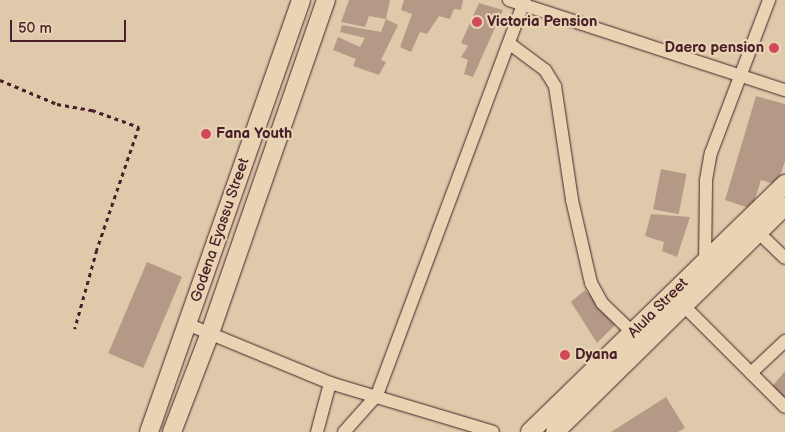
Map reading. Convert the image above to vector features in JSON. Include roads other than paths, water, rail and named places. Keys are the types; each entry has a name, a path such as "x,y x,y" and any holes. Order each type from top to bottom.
{"street":[{"name":"Godena Eyassu Street","path":"149,432 301,0"},
{"path":"172,432 210,333 326,0"},
{"path":"509,0 524,2 785,90"},
{"path":"706,283 706,180 711,154 769,0"},
{"path":"344,432 377,395 510,44 524,2"},
{"path":"510,44 545,70 555,86 572,200 591,283 602,303 633,333"},
{"name":"Alula Street","path":"555,432 679,300 705,262 785,184"},
{"name":"Alula Street","path":"530,432 633,333 706,283 785,206"},
{"path":"758,232 785,258"},
{"path":"679,300 785,408"},
{"path":"187,324 330,383 377,395 493,432"},
{"path":"750,373 785,341"},
{"path":"317,432 330,383"}],"place":[{"name":"Victoria Pension","path":"477,22"},
{"name":"Daero pension","path":"774,48"},
{"name":"Fana Youth","path":"206,134"},
{"name":"Dyana","path":"565,355"}]}
